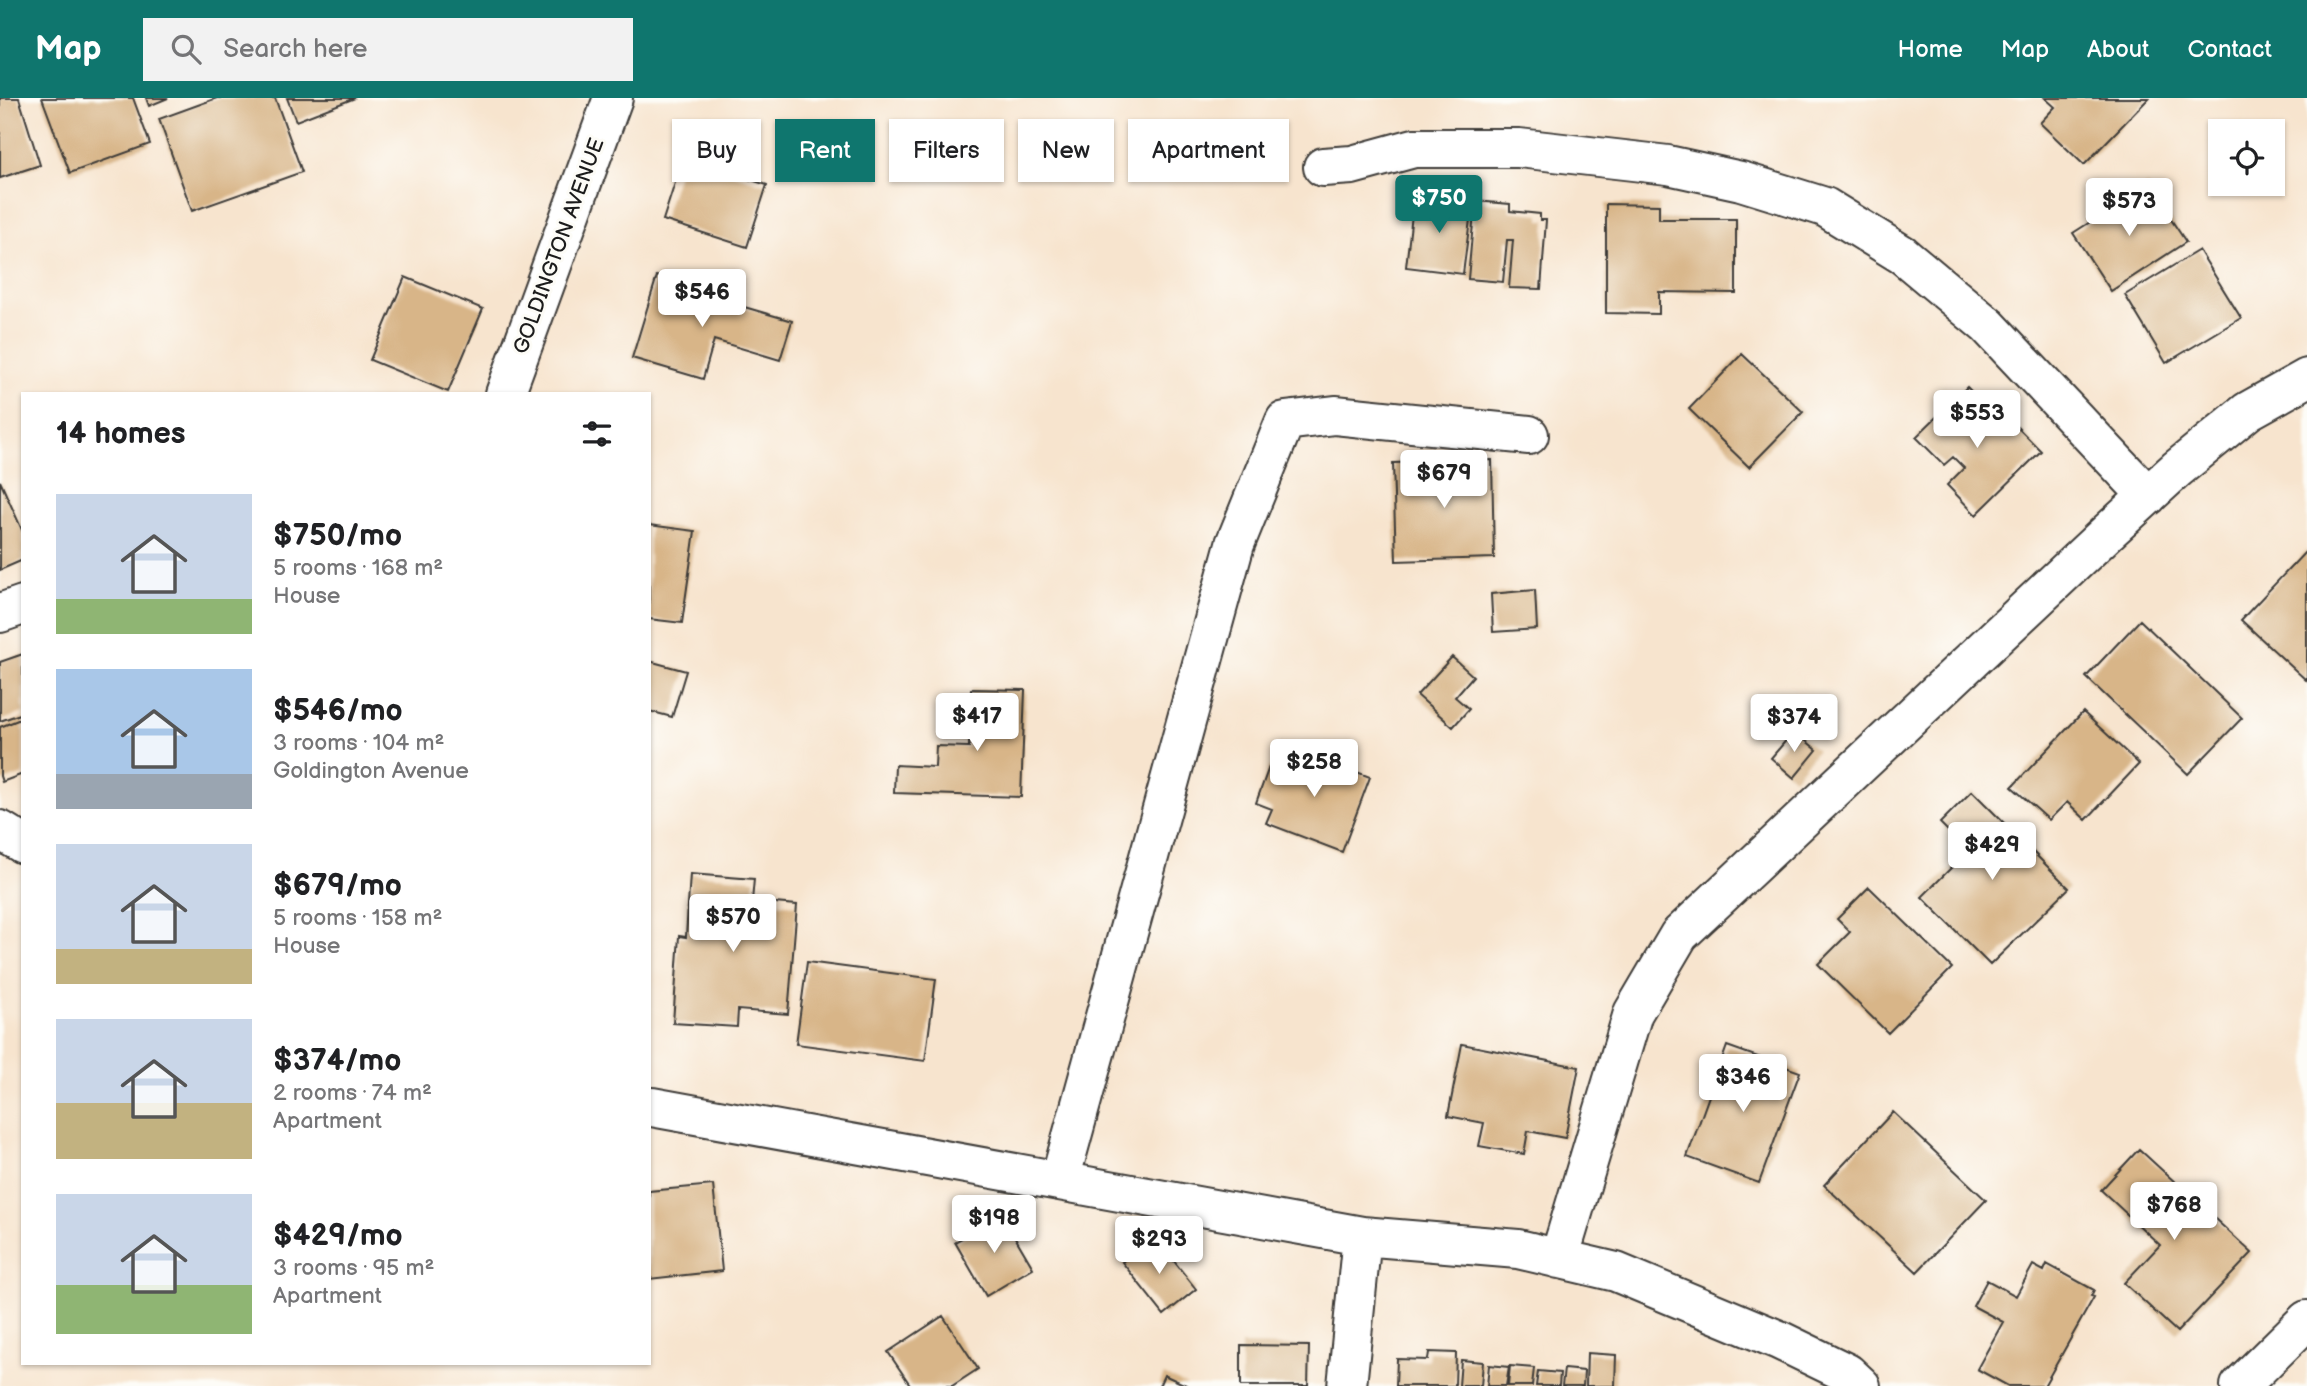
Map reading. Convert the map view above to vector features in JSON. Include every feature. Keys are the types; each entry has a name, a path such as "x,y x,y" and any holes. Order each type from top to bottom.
{"street":[{"name":"GOLDINGTON AVENUE","path":"506,392 613,98"},
{"path":"1323,167 1352,165 1415,148 1519,148 1668,165 1741,181 1825,207 1903,255 1988,326 2148,496"},
{"path":"1559,1259 1633,1013 1679,935 2148,496 2248,411 2307,378"},
{"path":"1060,1180 1235,544 1285,421 1335,415 1529,435"},
{"path":"0,613 21,606"},
{"path":"0,830 21,843"},
{"path":"652,1107 1362,1236 1518,1249 1616,1272 1690,1301 1847,1373 1861,1386"},
{"path":"1347,1386 1362,1236"},
{"path":"2240,1386 2307,1320"}],"building":[{"path":"0,98 19,98 40,165 0,178"},
{"path":"42,98 133,98 150,144 70,173"},
{"path":"146,98 168,98 149,106"},
{"path":"217,98 275,98 302,172 192,211 159,119"},
{"path":"287,98 355,98 296,121"},
{"path":"2045,98 2149,98 2084,165 2040,123 2055,107"},
{"path":"675,182 758,182 767,185 747,247 663,220"},
{"path":"2148,185 2186,242 2111,291 2073,233"},
{"path":"1414,197 1472,204 1463,274 1406,267"},
{"path":"1475,201 1510,204 1510,211 1540,214 1540,220 1546,220 1541,289 1509,288 1513,240 1507,240 1503,282 1468,279"},
{"path":"1606,204 1659,205 1659,219 1736,219 1736,293 1659,292 1659,314 1606,313"},
{"path":"2199,250 2241,318 2166,363 2125,295"},
{"path":"657,276 729,298 727,302 792,321 780,360 714,340 703,379 632,358"},
{"path":"405,277 483,309 448,392 370,360"},
{"path":"1742,354 1803,412 1749,467 1689,409"},
{"path":"1967,387 1995,416 1990,421 2002,432 2012,422 2041,451 1976,515 1947,485 1964,468 1953,457 1944,465 1916,437"},
{"path":"1492,460 1494,558 1396,561 1393,463"},
{"path":"0,481 21,528 21,561 0,570"},
{"path":"651,525 695,531 682,623 651,619"},
{"path":"2307,550 2307,681 2241,620"},
{"path":"1535,590 1537,629 1493,632 1491,594"},
{"path":"2140,620 2242,718 2188,774 2086,677"},
{"path":"21,655 21,714 0,721 0,662"},
{"path":"1452,657 1473,676 1455,697 1469,709 1453,727 1417,695"},
{"path":"651,662 686,671 672,717 651,712"},
{"path":"971,689 1025,690 1021,797 894,793 895,765 935,767 936,746 969,747"},
{"path":"2083,712 2139,764 2086,820 2067,802 2049,820 2012,787"},
{"path":"21,719 21,775 2,782 0,776 0,727"},
{"path":"1794,731 1817,750 1794,778 1771,758"},
{"path":"1294,748 1370,777 1342,852 1266,823 1272,809 1256,803 1269,767 1285,773"},
{"path":"1972,791 2069,888 1990,965 1922,897 1968,851 1940,823"},
{"path":"690,874 754,879 752,901 797,905 788,1014 738,1010 737,1027 673,1023 679,936 686,937"},
{"path":"1869,887 1952,968 1888,1033 1818,964 1850,932 1837,919"},
{"path":"807,962 936,979 925,1061 796,1044"},
{"path":"1462,1044 1579,1067 1565,1138 1528,1131 1524,1154 1479,1146 1484,1123 1448,1116"},
{"path":"1727,1046 1800,1072 1759,1183 1687,1157"},
{"path":"1893,1112 1986,1200 1917,1272 1824,1185"},
{"path":"2139,1149 2252,1253 2177,1332 2124,1283 2160,1245 2101,1190"},
{"path":"713,1185 722,1271 651,1279 651,1191"},
{"path":"1002,1215 1033,1268 986,1296 955,1242"},
{"path":"1154,1236 1196,1289 1164,1315 1122,1262"},
{"path":"2047,1264 2094,1290 2091,1296 2094,1297 2044,1386 2008,1386 1977,1369 2003,1322 1973,1306 1987,1280 2016,1296 2033,1265 2044,1271"},
{"path":"943,1316 978,1369 952,1386 911,1386 888,1352"},
{"path":"1241,1345 1309,1346 1308,1386 1241,1386"},
{"path":"1429,1352 1456,1353 1455,1386 1396,1386 1397,1359 1428,1360"},
{"path":"1587,1353 1616,1355 1615,1386 1586,1386"},
{"path":"1461,1360 1483,1362 1481,1386 1459,1386"},
{"path":"1489,1365 1509,1367 1506,1386 1487,1386"},
{"path":"1510,1366 1534,1368 1532,1386 1508,1386"},
{"path":"1564,1369 1584,1371 1583,1386 1562,1386"},
{"path":"1538,1371 1560,1373 1559,1386 1536,1386"},
{"path":"1164,1375 1188,1386 1159,1386"}]}
